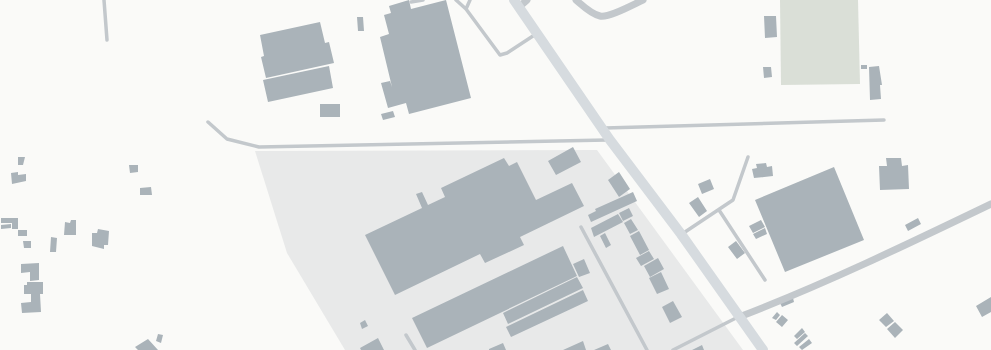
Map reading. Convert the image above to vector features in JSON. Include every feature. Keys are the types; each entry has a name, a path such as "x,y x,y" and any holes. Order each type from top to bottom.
{"main road":[{"path":"520,2 536,34 610,140 681,234 738,317 763,350"}],"street":[{"path":"576,0 601,17 610,15 643,0"},
{"path":"738,317 778,302 902,247 991,204"}],"lane":[{"path":"104,0 107,40"},
{"path":"411,2 423,0"},
{"path":"456,0 466,9 500,55 507,53 536,34"},
{"path":"466,9 470,0"},
{"path":"602,128 884,120"},
{"path":"208,122 227,138 259,147 610,140"},
{"path":"681,234 732,200 736,195 748,157"},
{"path":"719,210 765,280"},
{"path":"581,227 647,350"},
{"path":"673,350 738,317"},
{"path":"406,335 415,350"}],"shaded area":[{"path":"780,0 858,0 860,84 781,85"},
{"path":"597,150 743,350 345,350 287,253 255,151"}],"building":[{"path":"409,0 411,9 446,0 471,98 409,114 406,103 388,108 381,83 390,81 392,87 380,37 389,34 384,15 391,13 389,6"},
{"path":"764,16 776,16 777,37 765,38"},
{"path":"357,17 363,17 364,31 358,31"},
{"path":"320,22 325,43 329,42 334,63 266,78 261,57 264,56 260,35"},
{"path":"861,65 867,65 867,69 861,69"},
{"path":"329,66 333,88 268,102 263,80"},
{"path":"879,66 882,85 880,85 881,99 870,100 869,67"},
{"path":"763,67 771,67 772,77 764,78"},
{"path":"320,104 340,104 340,117 320,117"},
{"path":"393,111 395,117 383,120 381,114"},
{"path":"573,147 581,162 556,175 548,161"},
{"path":"18,157 25,157 23,165 18,165"},
{"path":"504,158 509,166 517,162 536,200 572,183 584,206 520,237 524,245 485,263 480,254 395,295 365,235 422,208 416,194 422,192 428,205 445,197 441,188"},
{"path":"886,158 901,158 902,166 908,165 909,189 880,190 879,166 887,166"},
{"path":"766,163 767,167 772,166 773,176 754,178 752,169 757,168 756,164"},
{"path":"129,165 138,165 138,172 130,173"},
{"path":"834,167 864,240 785,272 755,200"},
{"path":"18,172 18,175 26,174 26,181 12,184 11,173"},
{"path":"619,172 630,189 619,197 608,180"},
{"path":"710,179 714,189 702,194 698,184"},
{"path":"151,187 152,195 140,195 140,188"},
{"path":"633,192 637,201 591,222 588,215 596,211 595,209"},
{"path":"698,197 707,211 699,217 689,203"},
{"path":"629,208 633,216 623,221 619,213"},
{"path":"618,214 623,222 594,237 591,228"},
{"path":"1,218 18,218 18,229 12,229 12,223 1,223"},
{"path":"918,218 921,224 908,231 905,225"},
{"path":"631,219 638,230 630,234 624,223"},
{"path":"71,220 76,220 76,235 64,235 65,222 70,223"},
{"path":"761,220 765,227 753,233 749,226"},
{"path":"11,224 11,228 1,229 1,225"},
{"path":"765,228 767,234 756,239 753,234"},
{"path":"98,229 109,231 108,245 104,245 104,249 92,246 92,233 97,233"},
{"path":"18,230 27,230 27,236 18,236"},
{"path":"639,231 649,250 640,255 630,236"},
{"path":"605,233 611,245 606,248 600,236"},
{"path":"51,237 57,238 56,252 50,252"},
{"path":"23,241 31,241 31,248 24,248"},
{"path":"736,241 745,253 737,259 728,247"},
{"path":"563,246 577,276 427,348 412,318"},
{"path":"649,251 654,259 641,266 636,258"},
{"path":"658,258 664,269 650,277 644,266"},
{"path":"584,259 590,273 579,277 573,264"},
{"path":"39,263 39,280 30,281 30,272 21,273 21,264"},
{"path":"661,272 669,289 657,294 649,278"},
{"path":"577,277 583,288 508,324 503,313"},
{"path":"27,282 43,282 43,294 40,294 41,312 22,313 21,303 31,302 31,294 24,294 24,285 27,285"},
{"path":"583,290 588,301 511,337 506,327"},
{"path":"991,297 991,312 982,317 976,306"},
{"path":"793,298 794,302 782,307 780,303"},
{"path":"673,301 682,317 670,323 662,307"},
{"path":"777,312 780,315 776,320 772,318"},
{"path":"887,313 894,321 886,327 879,320"},
{"path":"782,315 788,320 782,327 776,322"},
{"path":"365,320 368,326 362,329 360,323"},
{"path":"895,322 903,330 895,338 887,329"},
{"path":"802,328 805,332 797,339 794,336"},
{"path":"805,333 808,336 797,346 794,343"},
{"path":"158,334 163,335 161,343 156,341"},
{"path":"378,338 384,350 361,350 360,348"},
{"path":"148,339 158,350 138,350 135,347"},
{"path":"809,339 812,343 802,350 799,347"},
{"path":"583,341 586,350 563,350"},
{"path":"503,343 506,350 489,350 489,349"},
{"path":"608,344 611,350 594,350"},
{"path":"702,345 704,350 692,350"}]}
